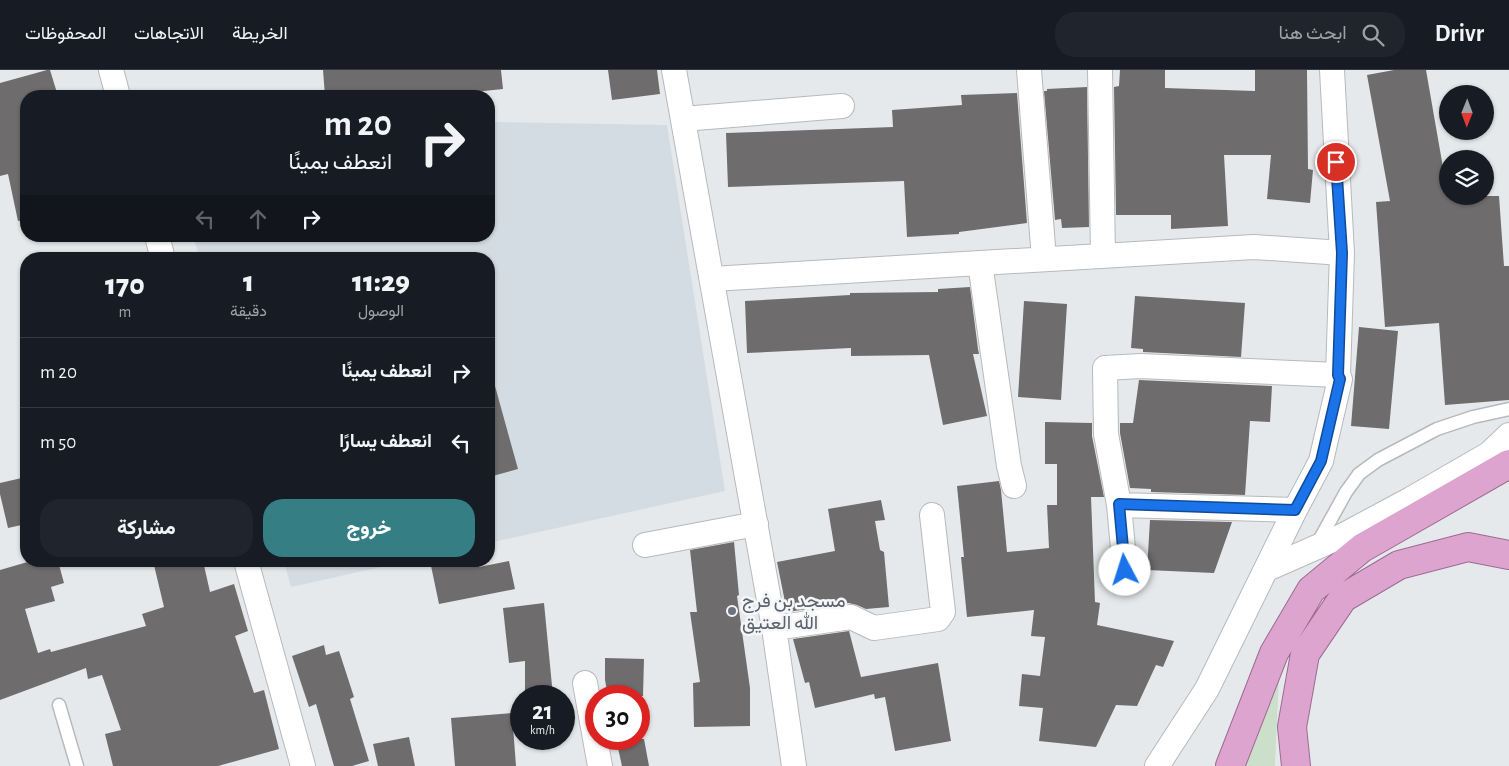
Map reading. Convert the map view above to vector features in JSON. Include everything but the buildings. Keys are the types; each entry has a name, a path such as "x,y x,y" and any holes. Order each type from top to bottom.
{"highway":[{"path":"1230,766 1274,653 1311,590 1362,548 1509,464"},
{"path":"1296,766 1292,727 1305,654 1343,598 1399,565 1468,547 1509,555"}],"street":[{"path":"111,70 116,90"},
{"path":"674,70 774,628 794,766"},
{"path":"1029,70 1044,259"},
{"path":"1100,70 1104,256"},
{"path":"1157,766 1207,689 1321,461 1340,379 1338,375 1342,253 1332,70"},
{"path":"682,119 842,106"},
{"path":"712,279 1254,247 1342,253"},
{"path":"980,264 1009,466 1014,486"},
{"path":"1125,570 1119,504 1106,434 1105,368 1141,366 1338,375"},
{"path":"1267,568 1359,527 1489,454 1509,434"},
{"path":"1119,504 1295,510"},
{"path":"774,628 851,616 874,628 938,619 943,612 932,515"},
{"path":"645,545 756,524"},
{"path":"248,567 303,766"},
{"path":"585,683 600,766"}],"lane":[{"path":"1315,548 1346,492 1359,474 1378,460 1437,429 1473,417 1509,409"},
{"path":"59,705 77,766"}],"shaded area":[{"path":"495,122 667,125 725,491 495,542 495,252 198,252 195,242 495,242"},
{"path":"286,567 381,567 291,587"}],"green space":[{"path":"1279,676 1275,766 1238,766"}],"place":[{"name":"مسجد بن فرج الله العتيق","path":"732,611"}],"route":[{"path":"1125,570 1119,504 1295,510 1321,461 1340,379 1338,375 1342,253 1336,162"}]}
